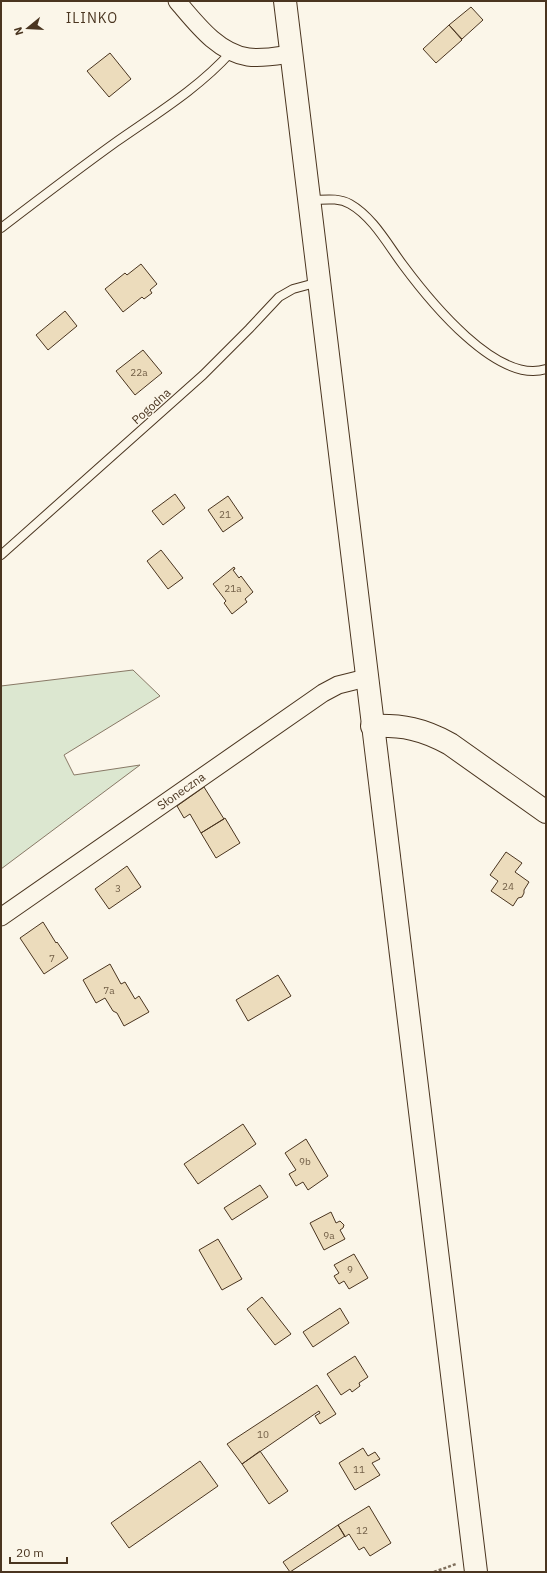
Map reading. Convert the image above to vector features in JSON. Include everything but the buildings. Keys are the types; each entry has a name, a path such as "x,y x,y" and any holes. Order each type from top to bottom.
{"main road":[{"path":"284,1 476,1572"},
{"path":"372,726 402,726 435,736 450,744 546,812"}],"street":[{"path":"177,1 196,24 214,41 231,52 248,57 291,54"},
{"name":"Słoneczna","path":"1,916 323,693 338,685 366,678"}],"lane":[{"path":"1,228 78,169 154,116 216,69 231,52"},
{"path":"309,200 340,200 350,204 361,213 377,229 432,301 463,333 488,355 509,366 528,372 546,369"},
{"name":"Pogodna","path":"1,555 203,375 279,297 293,289 319,282"}],"green space":[{"path":"133,670 160,696 64,755 74,775 140,765 1,869 1,686"}],"district":[{"name":"ILINKO","path":"92,18"}]}
